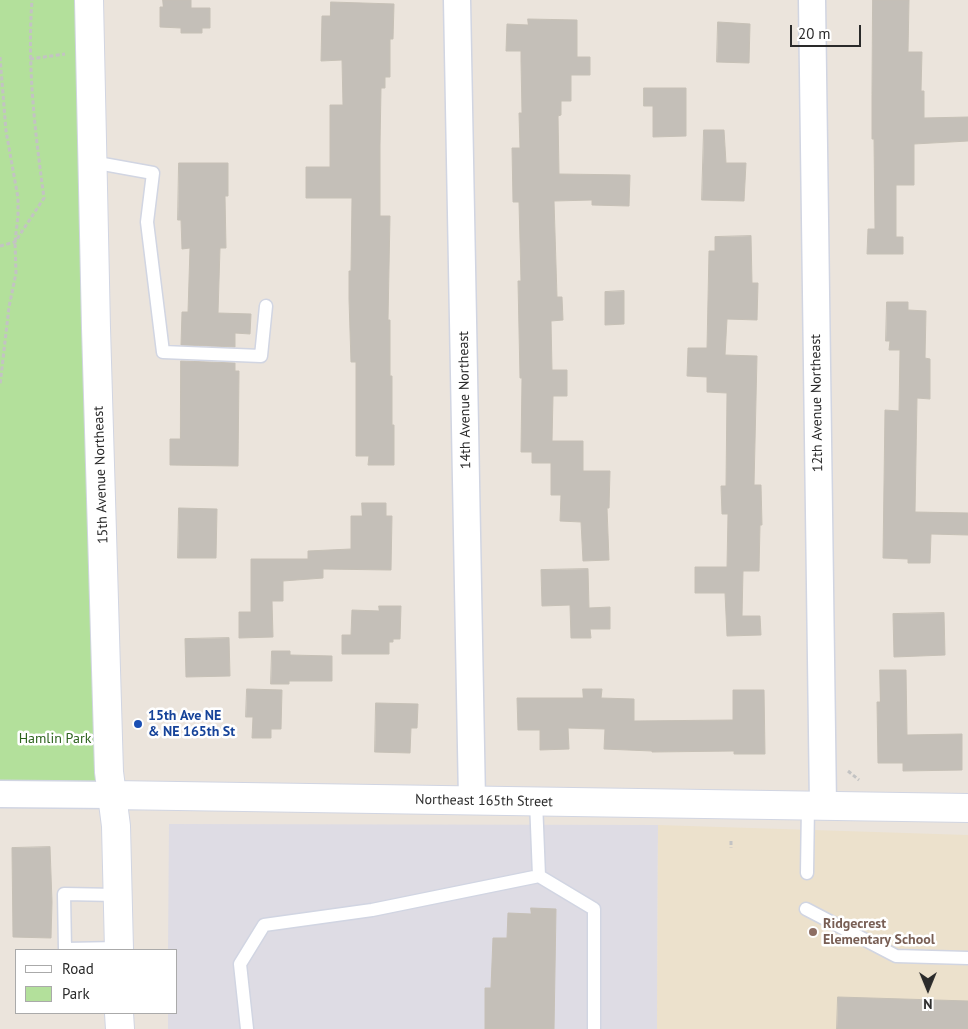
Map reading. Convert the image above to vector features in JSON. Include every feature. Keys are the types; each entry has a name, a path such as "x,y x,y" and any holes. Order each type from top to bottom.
{"main road":[{"name":"15th Avenue Northeast","path":"89,0 109,772 116,826 118,949"},
{"name":"Northeast 165th Street","path":"112,795 968,808"},
{"path":"119,1014 120,1029"}],"street":[{"name":"14th Avenue Northeast","path":"457,0 472,800"},
{"name":"12th Avenue Northeast","path":"812,0 816,805"},
{"name":"Northeast 165th Street","path":"0,794 112,795"}],"lane":[{"path":"92,162 153,173 147,222 163,352 261,356 266,306"},
{"path":"536,802 538,876"},
{"path":"807,873 816,805"},
{"path":"247,1029 240,964 264,925 372,910 538,876 594,910 594,1029"},
{"path":"65,949 64,894 117,894"},
{"path":"806,909 896,956 968,958"}],"path":[{"path":"0,246 15,242 44,198 36,141 30,59 32,0"},
{"path":"30,59 59,54 90,52"},
{"path":"0,57 6,131 18,198 15,242 16,273 9,308 0,385"},
{"path":"844,768 862,782"},
{"path":"730,841 730,848"}],"shaded area":[{"path":"169,824 658,825 657,1029 168,1029 168,1014 178,1014 178,949 168,949"},
{"name":"Ridgecrest Elementary School","path":"658,825 968,835 968,1029 657,1029"}],"green space":[{"name":"Hamlin Park","path":"0,0 89,0 112,795 0,792"}],"building":[{"path":"163,0 191,0 191,8 210,8 210,28 202,28 202,33 181,33 181,28 160,27 160,7 163,7"},
{"path":"873,0 909,0 908,52 922,52 921,91 924,91 924,118 968,117 968,141 914,144 914,185 896,185 896,237 903,237 903,254 867,254 868,229 875,229 874,139 872,139"},
{"path":"331,2 394,4 393,39 390,39 390,77 385,77 385,88 381,88 380,216 390,216 388,320 390,320 390,376 392,376 394,465 368,465 369,456 356,456 356,362 351,362 349,299 352,198 306,198 306,167 330,167 330,105 343,105 342,60 321,61 322,16 330,16"},
{"path":"528,19 577,20 577,57 590,57 590,75 571,75 571,101 561,101 561,115 558,116 559,174 630,175 629,206 592,205 592,200 554,201 557,297 562,297 563,320 551,321 552,370 567,370 567,396 553,396 552,441 583,441 583,471 610,471 609,508 607,508 609,560 583,561 581,522 560,521 561,495 551,495 551,463 532,463 532,452 521,452 522,378 520,378 518,281 521,281 519,202 513,202 512,148 520,148 519,113 522,113 521,51 506,51 507,24 528,25"},
{"path":"718,22 750,24 749,63 717,62"},
{"path":"644,88 686,88 686,136 653,137 653,106 644,106"},
{"path":"704,130 724,130 726,163 746,163 744,201 702,200"},
{"path":"179,163 228,163 228,196 225,196 226,248 220,248 218,313 251,314 250,334 235,333 235,347 181,345 182,312 188,312 190,248 182,249 181,220 178,220"},
{"path":"751,236 752,283 758,283 757,320 727,319 725,355 757,356 754,485 761,485 762,525 760,525 759,571 743,571 742,616 760,616 761,635 727,636 725,593 695,593 695,567 727,567 728,514 722,514 721,486 726,486 727,393 707,392 707,377 687,376 688,348 707,348 709,251 715,251 715,237"},
{"path":"624,291 624,324 605,325 605,292"},
{"path":"887,302 908,302 908,310 926,311 925,358 930,359 930,399 917,398 915,512 968,513 968,535 931,534 930,563 908,563 908,559 883,558 885,410 899,411 900,350 889,350 890,341 886,341"},
{"path":"181,361 235,363 235,371 239,371 238,466 170,465 170,439 180,439"},
{"path":"362,503 386,503 386,516 392,516 391,570 323,569 323,578 283,581 283,601 272,601 273,637 239,638 239,612 251,612 251,559 308,559 308,551 351,549 351,516 362,516"},
{"path":"179,508 217,509 216,558 178,558"},
{"path":"588,569 589,608 610,607 610,629 590,629 591,638 571,638 570,605 542,606 541,570"},
{"path":"379,606 401,606 400,639 393,639 393,642 389,642 389,654 342,654 342,635 351,635 352,610 379,611"},
{"path":"944,613 945,655 894,657 893,614"},
{"path":"229,638 230,676 186,677 185,639"},
{"path":"272,651 290,651 290,655 332,656 332,681 289,681 289,684 271,684"},
{"path":"880,670 906,670 907,735 962,734 962,770 903,771 903,763 878,763 877,702 880,702"},
{"path":"247,689 282,690 281,729 271,729 271,738 252,738 253,717 246,717"},
{"path":"583,689 602,689 601,698 634,699 634,721 733,720 733,690 764,690 765,754 734,754 734,751 652,752 604,749 605,729 568,728 569,749 540,750 540,730 518,730 517,698 583,698"},
{"path":"376,703 418,704 417,728 411,728 410,753 375,752"},
{"path":"50,847 51,938 13,937 12,848"},
{"path":"531,908 556,909 554,1029 485,1029 485,988 491,988 493,938 507,938 508,913 531,914"},
{"path":"838,997 968,1001 968,1029 837,1029"}],"place":[{"name":"15th Ave NE & NE 165th St","path":"138,724"},
{"name":"Ridgecrest Elementary School","path":"813,932"}]}
